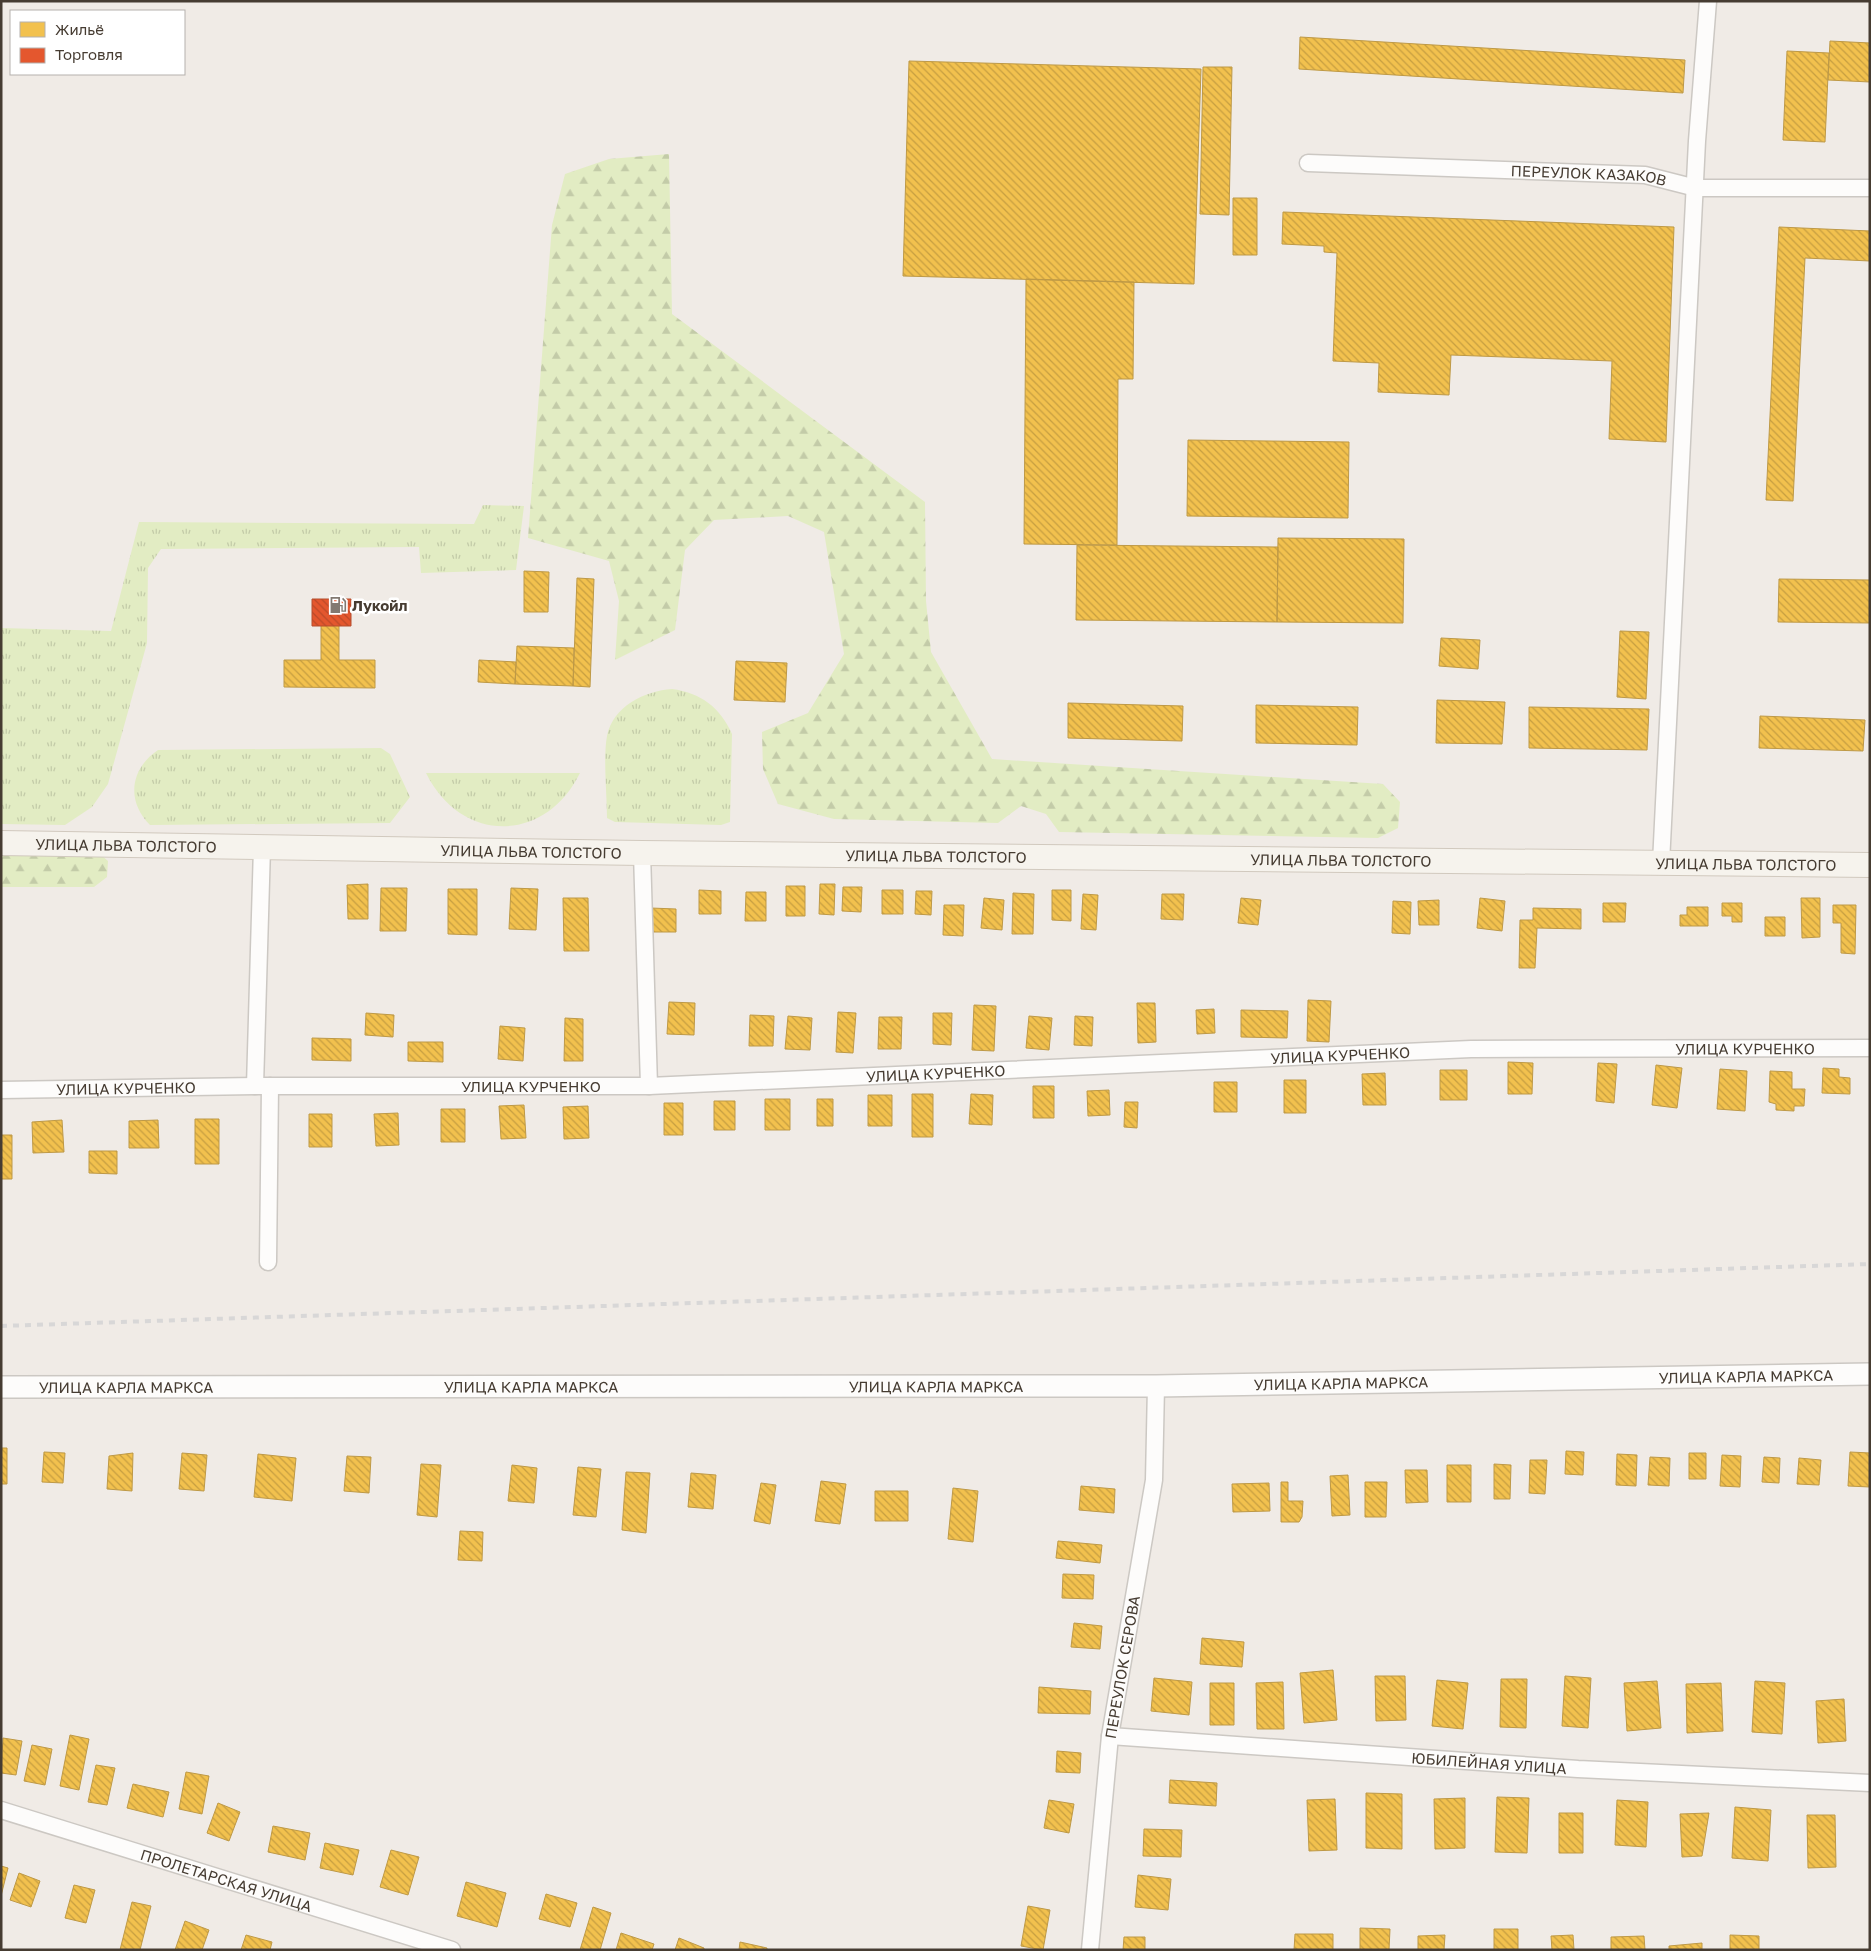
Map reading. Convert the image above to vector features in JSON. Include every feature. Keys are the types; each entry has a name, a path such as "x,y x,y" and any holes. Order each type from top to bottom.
{"main road":[{"name":"УЛИЦА ЛЬВА ТОЛСТОГО","path":"1,843 642,853 1870,865"}],"street":[{"path":"1661,863 1671,624 1708,1"},
{"name":"ПЕРЕУЛОК КАЗАКОВ","path":"1308,163 1645,175 1696,188 1870,188"},
{"path":"262,847 262,1086 268,1262"},
{"path":"642,853 649,1086"},
{"name":"УЛИЦА КУРЧЕНКО","path":"1,1090 262,1086 649,1086 1472,1048 1870,1048"},
{"name":"УЛИЦА КАРЛА МАРКСА","path":"1,1386 1156,1386 1870,1374"},
{"name":"ПЕРЕУЛОК СЕРОВА","path":"1090,1950 1110,1736 1154,1480 1156,1386"},
{"name":"ЮБИЛЕЙНАЯ УЛИЦА","path":"1110,1736 1578,1769 1870,1783"},
{"name":"ПРОЛЕТАРСКАЯ УЛИЦА","path":"1,1810 452,1950"}],"green space":[{"path":"669,154 672,314 925,502 926,601 931,652 992,759 1383,784 1400,802 1398,828 1378,838 1059,832 1046,814 1021,806 998,823 834,819 778,804 763,769 762,732 808,713 844,654 824,532 788,516 714,520 685,550 675,630 615,660 619,601 609,561 528,538 552,225 565,174 609,159"},
{"path":"483,505 524,506 516,570 421,573 419,547 161,549 148,568 147,643 108,784 92,807 65,825 1,824 1,628 111,631 139,522 474,524"},
{"path":"672,689 692,694 708,703 722,716 732,734 730,822 721,825 615,822 607,818 605,754 610,725 623,708 632,702 651,693"},
{"path":"381,748 390,754 410,797 390,823 150,825 142,816 137,806 134,786 137,776 142,766 158,750"},
{"path":"426,773 580,773 565,796 546,813 525,823 503,826 481,823 460,813 441,796"},
{"path":"100,854 108,861 107,877 94,887 1,887 1,855"}],"building: Жильё":[{"path":"1300,37 1685,60 1683,93 1299,69"},
{"path":"1830,41 1870,43 1870,82 1828,80"},
{"path":"1787,51 1829,53 1825,142 1783,140"},
{"path":"909,61 1201,69 1194,284 903,276"},
{"path":"1203,67 1232,67 1229,215 1200,214"},
{"path":"1233,198 1257,198 1257,255 1233,255"},
{"path":"1283,212 1674,227 1666,442 1609,439 1612,361 1451,355 1449,395 1378,392 1379,363 1333,361 1337,253 1324,252 1324,246 1282,244"},
{"path":"1779,227 1870,231 1870,261 1805,258 1793,501 1766,500"},
{"path":"1026,279 1134,282 1133,379 1118,379 1117,545 1024,544"},
{"path":"1188,440 1349,442 1348,518 1187,516"},
{"path":"1278,538 1404,539 1403,623 1277,622"},
{"path":"1077,545 1278,547 1277,622 1076,620"},
{"path":"524,571 549,572 548,612 524,612"},
{"path":"577,578 594,579 590,687 573,686"},
{"path":"1779,579 1870,580 1870,623 1778,622"},
{"path":"321,622 339,622 339,660 375,660 375,688 284,687 284,660 321,660"},
{"path":"1620,631 1649,632 1646,699 1617,697"},
{"path":"1441,638 1480,640 1478,669 1439,666"},
{"path":"517,646 574,648 573,686 515,684"},
{"path":"479,660 516,662 515,684 478,682"},
{"path":"736,661 787,663 785,702 734,700"},
{"path":"1437,700 1505,702 1502,744 1436,743"},
{"path":"1068,703 1183,706 1182,741 1068,738"},
{"path":"1256,705 1358,707 1357,745 1256,743"},
{"path":"1529,707 1649,709 1647,750 1529,748"},
{"path":"1760,716 1865,720 1863,751 1759,748"},
{"path":"368,884 368,919 348,919 347,885"},
{"path":"820,884 835,884 834,915 819,914"},
{"path":"786,886 805,886 805,916 786,916"},
{"path":"843,887 862,887 861,912 842,911"},
{"path":"381,888 407,888 406,931 380,931"},
{"path":"511,888 538,889 536,930 509,929"},
{"path":"448,889 477,889 477,935 448,934"},
{"path":"699,890 721,891 721,914 699,914"},
{"path":"882,890 903,890 903,914 882,914"},
{"path":"1052,890 1071,890 1071,921 1052,920"},
{"path":"916,891 932,891 931,915 915,914"},
{"path":"746,892 766,892 766,921 745,921"},
{"path":"1013,893 1034,894 1033,934 1012,934"},
{"path":"1083,894 1098,895 1096,930 1081,929"},
{"path":"1162,894 1184,894 1183,920 1161,919"},
{"path":"563,898 588,898 589,951 564,951"},
{"path":"984,898 1004,900 1002,930 981,928"},
{"path":"1241,898 1261,900 1258,925 1238,923"},
{"path":"1480,898 1505,901 1502,931 1477,928"},
{"path":"1801,898 1820,898 1820,937 1802,938"},
{"path":"1439,900 1439,925 1419,925 1418,901"},
{"path":"1393,901 1411,902 1410,934 1392,933"},
{"path":"1603,903 1626,903 1625,922 1603,922"},
{"path":"1722,903 1742,903 1742,922 1732,922 1732,916 1722,916"},
{"path":"944,905 964,905 963,936 943,935"},
{"path":"1833,905 1856,905 1855,954 1841,953 1841,923 1833,923"},
{"path":"1687,907 1708,907 1708,926 1680,926 1680,915 1687,915"},
{"path":"651,908 676,909 676,932 651,932"},
{"path":"1533,908 1581,909 1581,929 1537,928 1535,968 1519,968 1520,920 1533,920"},
{"path":"1765,917 1785,917 1785,936 1765,936"},
{"path":"1308,1000 1331,1001 1329,1042 1307,1041"},
{"path":"669,1002 695,1003 694,1035 667,1034"},
{"path":"1137,1003 1155,1003 1156,1042 1138,1043"},
{"path":"974,1005 996,1006 994,1051 972,1050"},
{"path":"1214,1009 1215,1033 1197,1034 1196,1010"},
{"path":"1241,1010 1288,1011 1287,1038 1241,1037"},
{"path":"838,1012 856,1013 853,1053 836,1052"},
{"path":"366,1013 394,1015 393,1037 365,1035"},
{"path":"933,1013 952,1013 951,1045 933,1044"},
{"path":"750,1015 774,1016 773,1046 749,1046"},
{"path":"788,1016 812,1018 810,1050 785,1049"},
{"path":"1029,1016 1052,1018 1049,1050 1026,1048"},
{"path":"1075,1016 1093,1017 1092,1046 1074,1045"},
{"path":"879,1017 902,1017 901,1049 878,1049"},
{"path":"565,1018 583,1019 583,1061 564,1061"},
{"path":"500,1026 525,1028 523,1061 498,1059"},
{"path":"312,1038 351,1039 351,1061 312,1060"},
{"path":"408,1042 443,1042 443,1062 408,1061"},
{"path":"1508,1062 1533,1063 1532,1094 1508,1094"},
{"path":"1598,1063 1617,1064 1614,1103 1596,1101"},
{"path":"1656,1065 1682,1068 1677,1108 1652,1105"},
{"path":"1823,1068 1839,1069 1839,1077 1850,1078 1850,1094 1822,1093"},
{"path":"1720,1069 1747,1071 1745,1111 1717,1109"},
{"path":"1440,1070 1467,1070 1467,1100 1440,1100"},
{"path":"1770,1071 1792,1072 1792,1089 1805,1089 1804,1106 1794,1106 1794,1111 1776,1110 1776,1104 1769,1102"},
{"path":"1385,1073 1386,1105 1363,1105 1362,1074"},
{"path":"1284,1080 1306,1080 1306,1113 1284,1113"},
{"path":"1214,1082 1237,1082 1237,1112 1214,1112"},
{"path":"1033,1086 1054,1086 1054,1118 1033,1118"},
{"path":"1109,1090 1110,1115 1088,1116 1087,1091"},
{"path":"912,1094 933,1094 933,1137 912,1137"},
{"path":"971,1094 993,1095 992,1125 969,1124"},
{"path":"868,1095 892,1095 892,1126 868,1126"},
{"path":"765,1099 790,1099 790,1130 765,1130"},
{"path":"817,1099 833,1099 833,1126 817,1126"},
{"path":"714,1101 735,1101 735,1130 714,1130"},
{"path":"1125,1102 1138,1102 1137,1128 1124,1127"},
{"path":"664,1103 683,1103 683,1135 664,1135"},
{"path":"524,1105 526,1138 501,1139 499,1106"},
{"path":"588,1106 589,1138 564,1139 563,1107"},
{"path":"441,1109 465,1109 465,1142 441,1142"},
{"path":"398,1113 399,1145 376,1146 374,1114"},
{"path":"309,1114 332,1114 332,1147 309,1147"},
{"path":"195,1119 219,1119 219,1164 195,1164"},
{"path":"62,1120 64,1152 33,1153 32,1122"},
{"path":"158,1120 159,1148 129,1148 129,1121"},
{"path":"1,1135 12,1135 12,1179 1,1179"},
{"path":"89,1151 117,1151 117,1174 89,1173"},
{"path":"1,1448 7,1448 7,1484 1,1484"},
{"path":"1566,1451 1584,1452 1583,1475 1565,1474"},
{"path":"44,1452 65,1453 63,1483 42,1482"},
{"path":"1850,1452 1870,1453 1870,1487 1848,1486"},
{"path":"133,1453 132,1491 107,1489 109,1456"},
{"path":"182,1453 207,1455 204,1491 179,1489"},
{"path":"1689,1453 1706,1453 1706,1479 1689,1479"},
{"path":"258,1454 296,1458 292,1501 254,1497"},
{"path":"1617,1454 1637,1455 1636,1486 1616,1485"},
{"path":"1722,1455 1741,1456 1740,1487 1720,1486"},
{"path":"347,1456 371,1457 369,1493 344,1491"},
{"path":"1650,1457 1670,1458 1669,1486 1648,1485"},
{"path":"1764,1457 1780,1458 1779,1483 1762,1482"},
{"path":"1799,1458 1821,1460 1819,1485 1797,1484"},
{"path":"1530,1460 1547,1460 1545,1494 1529,1493"},
{"path":"421,1464 441,1465 437,1517 417,1515"},
{"path":"1494,1464 1511,1465 1510,1499 1494,1499"},
{"path":"512,1465 537,1468 534,1503 508,1501"},
{"path":"1447,1465 1471,1465 1471,1502 1447,1502"},
{"path":"578,1467 601,1469 596,1517 573,1515"},
{"path":"1405,1470 1427,1470 1428,1502 1406,1503"},
{"path":"626,1472 650,1473 646,1533 622,1530"},
{"path":"691,1473 716,1475 713,1509 688,1507"},
{"path":"1348,1475 1350,1515 1332,1516 1330,1476"},
{"path":"821,1481 846,1484 840,1524 815,1521"},
{"path":"1281,1482 1288,1482 1288,1501 1303,1501 1302,1517 1299,1522 1281,1522"},
{"path":"1365,1482 1387,1482 1386,1517 1365,1517"},
{"path":"761,1483 776,1485 770,1524 754,1521"},
{"path":"1269,1483 1270,1511 1233,1512 1232,1484"},
{"path":"1081,1486 1115,1489 1114,1513 1079,1510"},
{"path":"953,1488 978,1491 973,1542 948,1539"},
{"path":"875,1491 908,1491 908,1521 875,1521"},
{"path":"460,1531 483,1532 482,1561 458,1560"},
{"path":"1058,1541 1102,1545 1100,1563 1056,1558"},
{"path":"1063,1574 1094,1575 1093,1599 1062,1598"},
{"path":"1074,1623 1102,1626 1100,1649 1071,1647"},
{"path":"1202,1638 1244,1642 1242,1667 1200,1664"},
{"path":"1333,1670 1337,1720 1304,1723 1300,1673"},
{"path":"1375,1676 1405,1676 1406,1720 1376,1721"},
{"path":"1565,1676 1591,1678 1588,1728 1562,1726"},
{"path":"1154,1678 1192,1682 1189,1715 1151,1711"},
{"path":"1501,1679 1527,1679 1526,1728 1500,1727"},
{"path":"1437,1680 1468,1683 1463,1729 1432,1726"},
{"path":"1657,1681 1661,1728 1627,1731 1624,1683"},
{"path":"1755,1681 1785,1683 1782,1734 1752,1732"},
{"path":"1283,1682 1284,1729 1257,1729 1256,1683"},
{"path":"1210,1683 1234,1683 1234,1725 1210,1725"},
{"path":"1721,1683 1723,1731 1687,1733 1686,1684"},
{"path":"1039,1687 1091,1691 1090,1714 1038,1713"},
{"path":"1844,1699 1846,1741 1818,1743 1816,1701"},
{"path":"70,1735 89,1739 79,1790 60,1786"},
{"path":"3,1738 22,1741 16,1775 1,1773"},
{"path":"32,1745 52,1749 45,1785 24,1781"},
{"path":"1057,1751 1081,1753 1080,1773 1056,1772"},
{"path":"96,1765 115,1768 107,1805 88,1802"},
{"path":"186,1772 209,1776 202,1814 179,1809"},
{"path":"1170,1780 1217,1783 1216,1806 1169,1803"},
{"path":"133,1784 169,1792 163,1817 127,1808"},
{"path":"1366,1793 1402,1794 1402,1849 1366,1848"},
{"path":"1497,1797 1529,1798 1527,1853 1495,1852"},
{"path":"1465,1798 1465,1848 1435,1849 1434,1799"},
{"path":"1335,1799 1337,1850 1309,1851 1307,1800"},
{"path":"1049,1800 1074,1804 1069,1833 1044,1828"},
{"path":"1617,1800 1648,1802 1646,1847 1615,1845"},
{"path":"218,1803 240,1812 229,1841 207,1833"},
{"path":"1735,1807 1771,1810 1768,1861 1732,1858"},
{"path":"1559,1813 1583,1813 1583,1853 1559,1853"},
{"path":"1709,1813 1702,1856 1682,1857 1680,1814"},
{"path":"1807,1815 1835,1815 1836,1867 1808,1868"},
{"path":"273,1826 310,1833 305,1860 268,1852"},
{"path":"1144,1829 1182,1830 1181,1857 1143,1856"},
{"path":"325,1843 359,1850 353,1875 320,1868"},
{"path":"391,1850 419,1857 408,1895 380,1887"},
{"path":"1,1866 8,1868 1,1896"},
{"path":"19,1873 40,1881 31,1907 10,1900"},
{"path":"1138,1875 1171,1879 1168,1910 1135,1907"},
{"path":"466,1882 506,1893 497,1927 457,1916"},
{"path":"74,1885 95,1890 86,1923 65,1918"},
{"path":"546,1894 577,1903 570,1927 539,1919"},
{"path":"132,1902 151,1906 140,1950 120,1950"},
{"path":"1028,1906 1050,1910 1043,1950 1021,1946"},
{"path":"593,1907 611,1913 600,1950 580,1950"},
{"path":"185,1921 209,1930 202,1950 175,1950"},
{"path":"1360,1928 1390,1929 1389,1950 1360,1950"},
{"path":"1494,1929 1518,1929 1518,1950 1494,1950"},
{"path":"621,1933 654,1944 652,1950 616,1950"},
{"path":"1295,1934 1333,1934 1333,1950 1294,1950"},
{"path":"246,1935 272,1942 270,1950 241,1950"},
{"path":"1445,1935 1444,1950 1418,1950 1418,1936"},
{"path":"1573,1935 1574,1950 1552,1950 1551,1936"},
{"path":"1730,1935 1759,1936 1759,1950 1730,1950"},
{"path":"1644,1936 1645,1950 1611,1950 1611,1937"},
{"path":"1124,1937 1145,1937 1145,1950 1123,1950"},
{"path":"679,1938 704,1948 704,1950 675,1950"},
{"path":"740,1942 767,1948 767,1950 739,1950"},
{"path":"1702,1943 1702,1950 1669,1950 1669,1946"}],"building: Торговля":[{"path":"312,599 351,599 351,626 312,626"}],"railway":[{"path":"1,1326 1870,1264"}],"place":[{"name":"Лукойл","path":"338,605"}]}
